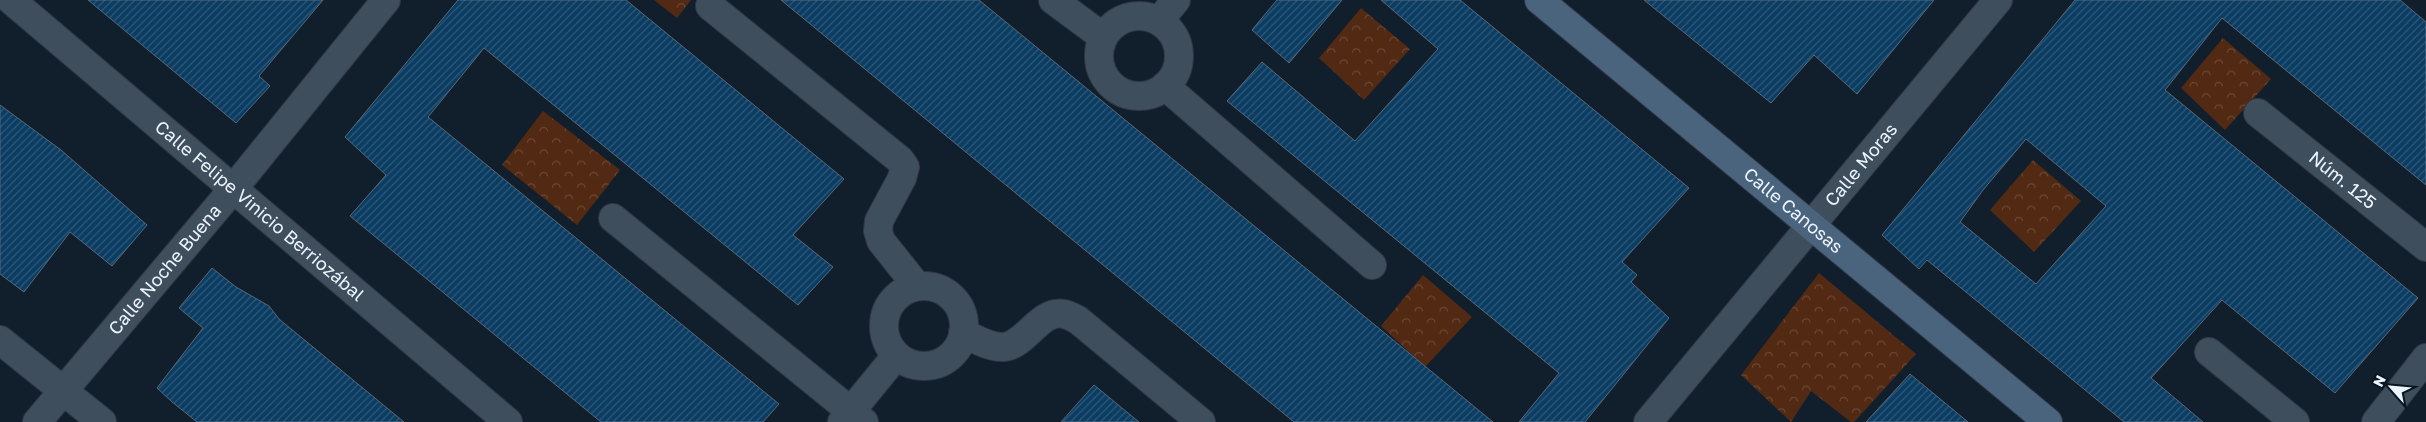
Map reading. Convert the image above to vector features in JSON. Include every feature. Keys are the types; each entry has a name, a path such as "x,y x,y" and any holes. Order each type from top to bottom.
{"street":[{"name":"Calle Felipe Vinicio Berriozábal","path":"11,0 508,422"},
{"name":"Calle Noche Buena","path":"37,422 233,189 386,0"},
{"path":"1053,0 1103,38"},
{"path":"1159,21 1176,0"},
{"name":"Calle Canosas","path":"1539,0 2048,422"},
{"name":"Calle Moras","path":"1648,422 1998,0"},
{"path":"710,6 900,160 905,167 902,178 879,221 878,231 881,240 917,286"},
{"path":"1143,16 1159,21 1172,34 1179,52 1176,71 1165,86 1149,95 1130,96 1114,88 1102,73 1098,55 1103,38 1113,25 1127,17 1143,16"},
{"path":"1165,86 1372,265"},
{"name":"Núm. 125","path":"2258,113 2426,247"},
{"path":"613,218 853,418 896,356"},
{"path":"917,286 932,286 947,292 958,303 964,318 964,333 954,352 936,364 915,365 896,356 885,337 885,314 897,296 917,286"},
{"path":"964,333 991,346 1004,347 1015,343 1047,318 1062,314 1078,320 1201,422"},
{"path":"0,340 102,422"},
{"path":"2209,352 2295,422"},
{"path":"2376,422 2426,358"}],"green space":[{"path":"654,0 691,0 677,18"},
{"path":"1361,8 1410,49 1364,100 1319,58"},
{"path":"2223,38 2271,79 2225,130 2181,88"},
{"path":"543,111 620,170 577,225 502,165"},
{"path":"2033,160 2081,201 2034,252 1990,210"},
{"path":"1819,273 1916,354 1854,422 1851,422 1811,391 1791,422 1741,375"},
{"path":"1423,275 1472,317 1425,367 1381,326"}],"building":[{"path":"88,0 323,0 259,76 270,86 236,123"},
{"path":"458,0 626,0 844,179 793,235 833,267 798,305 484,48 428,117 779,404 763,422 601,422 350,216 386,175 345,137"},
{"path":"781,0 979,0 1493,422 1294,422"},
{"path":"1277,0 1342,0 1289,63 1252,30"},
{"path":"1381,0 1460,0 1689,188 1622,262 1637,275 1631,282 1669,318 1585,422 1519,422 1559,373 1227,101 1262,62 1355,141 1438,49"},
{"path":"1644,0 1934,0 1857,94 1814,55 1771,103"},
{"path":"2075,0 2400,0 2426,22 2426,185 2222,18 2165,90 2418,298 2335,393 2222,300 2151,378 2203,422 2124,422 1927,260 1919,269 1882,235","holes":["2026,139 2106,206 2036,284 1960,222 1983,190"]},
{"path":"0,105 61,150 147,225 112,266 70,232 24,292 0,274"},
{"path":"212,268 236,287 269,306 279,319 404,422 197,422 157,388 203,328 179,308"},
{"path":"1910,374 1968,422 1866,422"},
{"path":"1094,385 1139,422 1061,422"}]}
